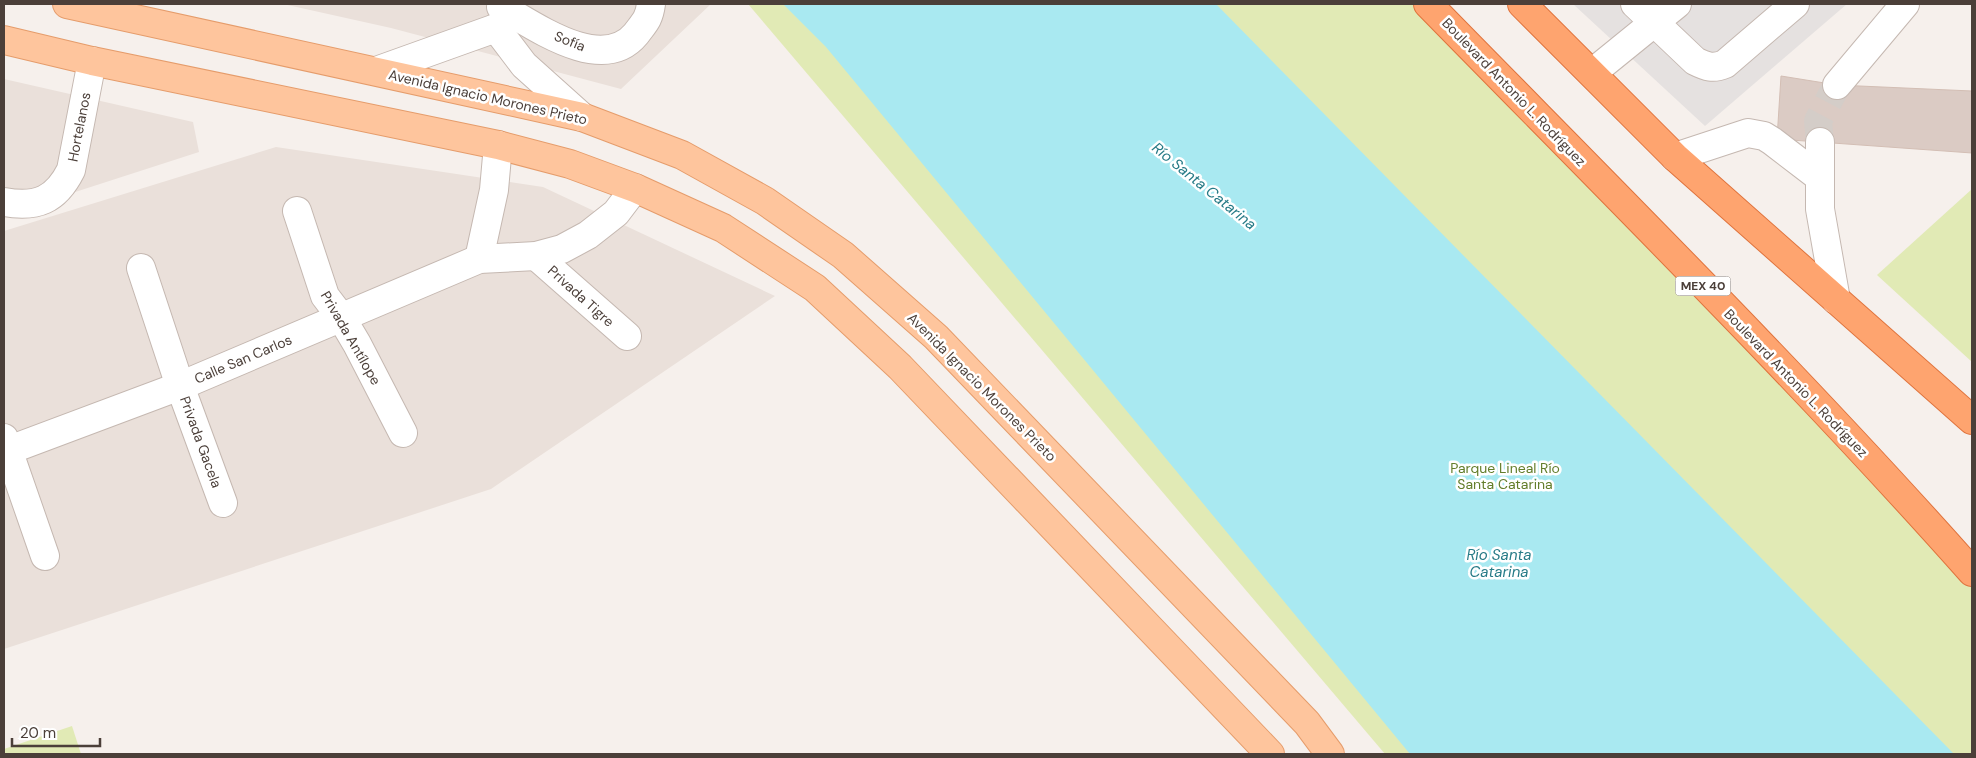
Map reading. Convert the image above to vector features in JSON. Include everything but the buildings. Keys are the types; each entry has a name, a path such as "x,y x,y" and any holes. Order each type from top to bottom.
{"highway":[{"name":"Boulevard Antonio L. Rodríguez","path":"1428,4 1761,346 1972,572"},
{"path":"1522,4 1675,157 1972,420"}],"main road":[{"name":"Avenida Ignacio Morones Prieto","path":"67,4 582,117 682,154 765,201 843,255 936,337 1307,723 1330,754"},
{"path":"4,40 92,61 498,145 570,164 635,188 723,228 815,288 900,366 1270,754"}],"street":[{"name":"Sofía","path":"498,13 582,48 594,50 615,48 632,39 649,18 651,4"},
{"path":"1592,73 1644,13 1676,4"},
{"path":"1644,13 1695,61 1706,67 1716,68 1725,64 1795,4"},
{"path":"1837,85 1905,4"},
{"path":"376,71 498,13 524,65 582,117"},
{"name":"Hortelanos","path":"4,202 16,204 36,203 52,195 63,186 71,170 92,61"},
{"path":"1675,157 1771,127 1819,177"},
{"path":"1820,142 1820,209 1836,300"},
{"path":"480,259 494,190 498,145"},
{"name":"Calle San Carlos","path":"5,447 180,386 480,259 536,256 562,249 588,235 621,209 635,188"},
{"name":"Privada Antílope","path":"297,211 324,296 341,317 357,344 403,433"},
{"name":"Privada Tigre","path":"536,256 627,336"},
{"name":"Privada Gacela","path":"141,268 180,386 223,502"},
{"path":"5,447 45,556"}],"shaded area":[{"path":"283,4 711,4 621,89 391,28"},
{"path":"1573,4 1847,4 1705,126"},
{"path":"4,79 193,122 199,152 4,215"},
{"path":"276,147 543,187 775,296 491,489 4,649 4,231"}],"green space":[{"name":"Río Santa Catarina","path":"748,4 1426,4 1972,572 1972,754 1385,754"},
{"path":"1972,189 1972,362 1877,275"},
{"path":"72,726 81,754 4,754 4,749"}],"water":[{"name":"Río Santa Catarina","path":"783,4 1216,4 1954,754 1410,754 826,47"}],"tunnel":[{"path":"1820,142 1818,121 1837,85"}],"park label":[{"name":"Parque Lineal Río Santa Catarina","path":"1505,476"}]}
